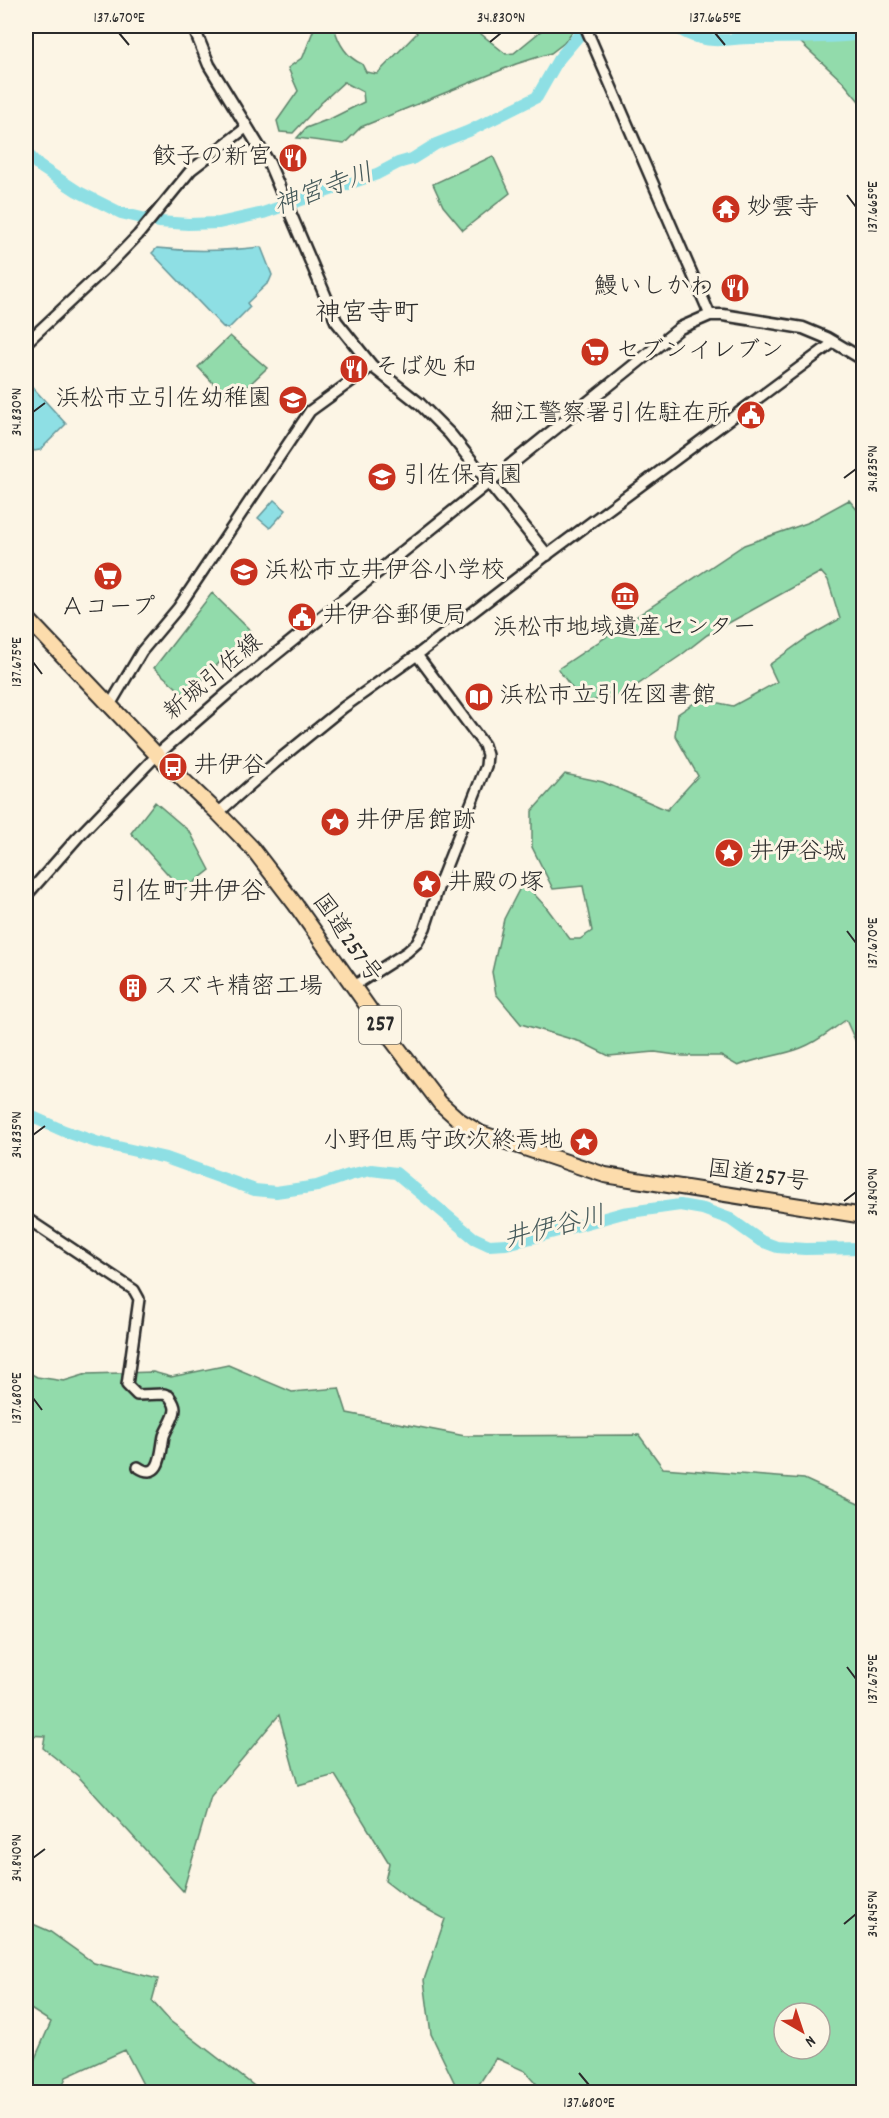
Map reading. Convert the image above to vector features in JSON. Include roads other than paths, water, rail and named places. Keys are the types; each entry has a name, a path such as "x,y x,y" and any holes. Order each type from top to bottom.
{"highway":[{"name":"国道257号","path":"26,617 157,755 219,813 252,848 295,904 352,987 440,1103 459,1120 480,1133 605,1175 864,1216"}],"main road":[{"path":"193,26 209,65 261,148 297,226 336,321 372,366 420,404 450,434 547,555"},
{"name":"新城引佐線","path":"157,755 229,692 663,340 687,324 710,315 723,315 803,328 834,342 864,360"}],"street":[{"path":"585,26 710,315"},
{"path":"26,343 138,235 191,170 247,127"},
{"path":"219,813 275,763 344,707 417,655 547,555 834,342"},
{"path":"110,705 142,651 178,608 310,411 372,366"},
{"path":"352,987 407,952 417,943 425,928 440,882 486,766 487,754 484,745 417,655"},
{"path":"26,896 78,837 157,755"},
{"path":"26,1218 137,1294 139,1299 127,1385 137,1395 164,1394 169,1396 175,1406 175,1412 165,1433 158,1466 145,1470 138,1467"}],"water":[{"path":"261,247 272,275 269,282 247,303 250,307 228,329 223,327 152,253 157,248 209,251"},
{"path":"26,380 66,424 40,450 34,451 26,441"},
{"path":"274,500 286,510 270,528 258,518"}],"waterway":[{"name":"神宮寺川","path":"26,152 39,166 77,191 121,213 159,222 219,223 263,213 377,174 537,97 558,60 590,26"},
{"name":"神宮寺川","path":"675,26 693,36 713,40 864,34"},
{"name":"井伊谷川","path":"26,1114 96,1142 166,1158 255,1190 276,1192 317,1186 371,1170 396,1173 474,1238 489,1245 506,1244 536,1237 623,1213 680,1205 703,1209 730,1219 761,1241 777,1247 864,1248"}],"place":[{"name":"餃子の新宮","path":"293,158"},
{"name":"妙雲寺","path":"726,209"},
{"name":"鰻いしかわ","path":"735,288"},
{"name":"セブンイレブン","path":"595,352"},
{"name":"そば処 和","path":"354,369"},
{"name":"浜松市立引佐幼稚園","path":"293,400"},
{"name":"細江警察署引佐駐在所","path":"751,415"},
{"name":"引佐保育園","path":"382,477"},
{"name":"浜松市立井伊谷小学校","path":"244,572"},
{"name":"Ａコープ","path":"108,576"},
{"name":"浜松市地域遺産センター","path":"625,596"},
{"name":"井伊谷郵便局","path":"302,617"},
{"name":"浜松市立引佐図書館","path":"479,697"},
{"name":"井伊谷","path":"173,767"},
{"name":"井伊居館跡","path":"335,822"},
{"name":"井伊谷城","path":"729,853"},
{"name":"井殿の塚","path":"427,884"},
{"name":"スズキ精密工場","path":"133,988"},
{"name":"小野但馬守政次終焉地","path":"584,1142"}],"district":[{"name":"神宮寺町","path":"367,314"},
{"name":"引佐町井伊谷","path":"188,893"}]}
